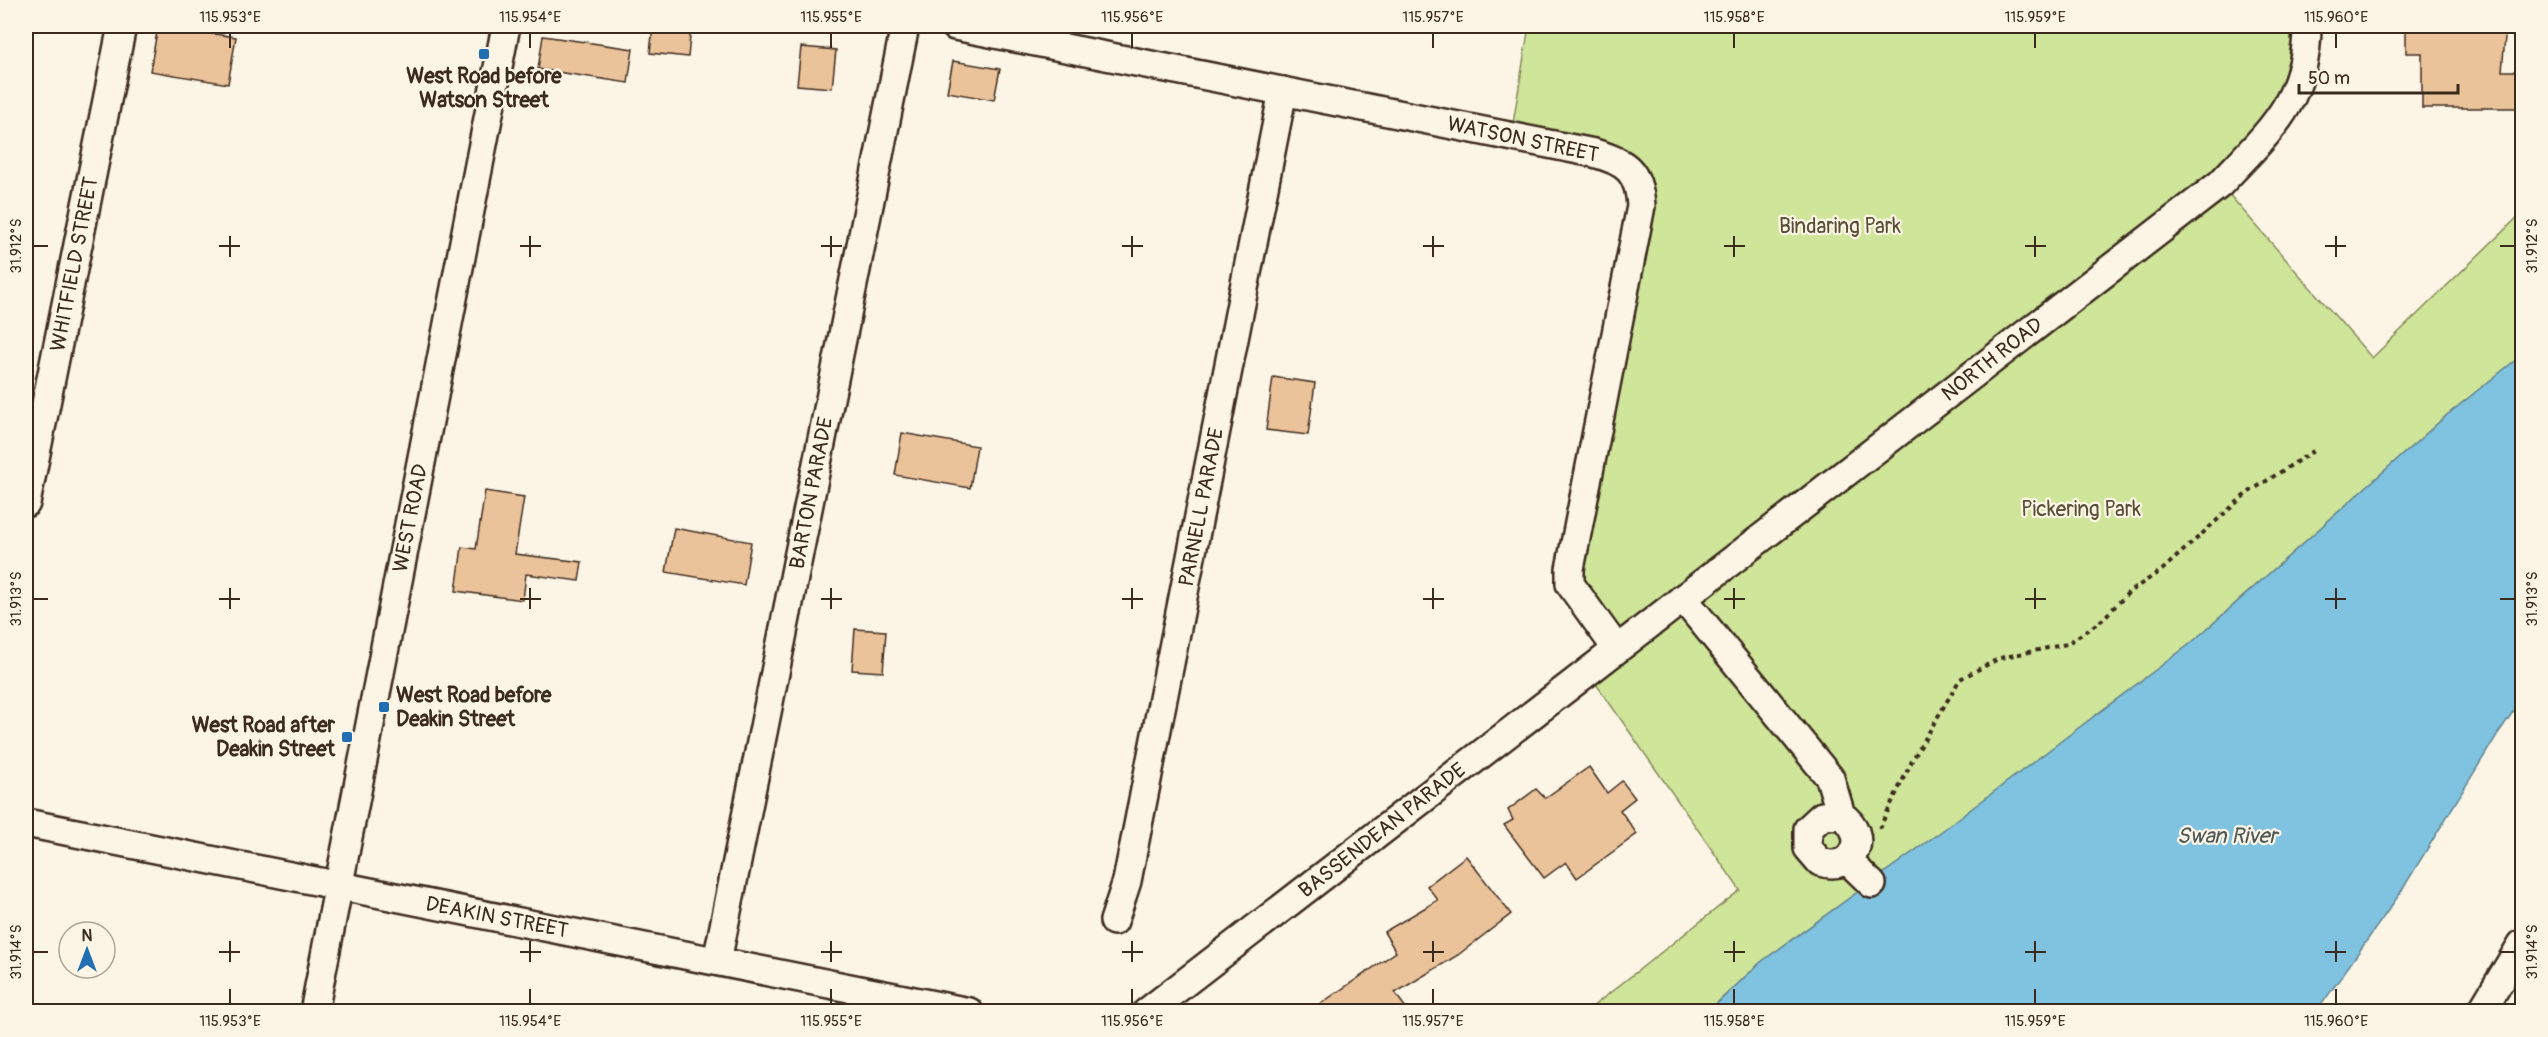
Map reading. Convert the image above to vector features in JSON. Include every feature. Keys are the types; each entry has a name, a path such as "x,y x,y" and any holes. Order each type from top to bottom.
{"street":[{"name":"WHITFIELD STREET","path":"26,503 122,26"},
{"name":"WEST ROAD","path":"314,1011 506,26"},
{"name":"BARTON PARADE","path":"717,961 905,26"},
{"name":"WATSON STREET","path":"955,26 1594,153 1616,159 1629,169 1640,186 1641,206 1569,569 1570,584 1616,648"},
{"name":"NORTH ROAD","path":"1616,648 2220,184 2273,127 2298,87 2307,54 2307,26"},
{"name":"PARNELL PARADE","path":"1114,921 1127,881 1283,91"},
{"path":"1683,598 1830,778 1841,815"},
{"name":"BASSENDEAN PARADE","path":"1147,1011 1616,648"},
{"path":"1841,815 1850,821 1856,830 1857,841 1851,856 1829,865 1820,862 1812,856 1806,838 1808,829 1822,816 1841,815"},
{"name":"DEAKIN STREET","path":"26,823 969,1011"},
{"path":"1851,856 1872,884"},
{"path":"2481,1011 2523,944"}],"path":[{"path":"1851,856 1884,824 1912,760 1960,679 2000,658 2067,644 2102,620 2129,592 2162,570 2246,494 2314,450"}],"green space":[{"path":"1529,26 2307,26 2307,54 2220,184 2372,358 2522,213 2522,355 2447,415 2190,644 1942,831 1761,962 1708,1011 1587,1011 1740,890 1587,671 1616,648 1570,584 1641,206 1629,169 1511,136"}],"water":[{"name":"Swan River","path":"2522,355 2522,699 2497,735 2399,895 2317,1011 1708,1012 1761,962 1942,831 2190,644 2447,415"}],"building":[{"path":"158,26 236,37 228,84 150,71"},
{"path":"653,26 691,26 688,57 650,53"},
{"path":"2406,26 2506,26 2502,71 2523,71 2523,108 2422,108 2422,53 2406,53"},
{"path":"543,36 633,49 628,83 538,69"},
{"path":"801,47 836,50 832,88 797,85"},
{"path":"953,61 1000,69 994,100 947,92"},
{"path":"1273,377 1315,383 1308,435 1266,430"},
{"path":"902,433 977,446 970,488 895,475"},
{"path":"485,491 524,497 515,554 582,562 579,581 526,574 523,600 456,591 462,547 476,549"},
{"path":"674,528 751,542 744,585 666,572"},
{"path":"855,629 886,631 883,672 852,670"},
{"path":"1589,767 1607,793 1622,781 1635,798 1620,810 1637,834 1577,878 1566,862 1544,878 1504,825 1513,820 1508,810 1536,789 1545,798"},
{"path":"1466,856 1511,914 1458,955 1395,993 1408,1011 1310,1011 1396,952 1384,932 1438,900 1427,886"}],"place":[{"name":"West Road before Watson Street","path":"484,54"},
{"name":"West Road before Deakin Street","path":"384,707"},
{"name":"West Road after Deakin Street","path":"347,737"}],"park label":[{"name":"Bindaring Park","path":"1840,226"},
{"name":"Pickering Park","path":"2081,509"}]}
